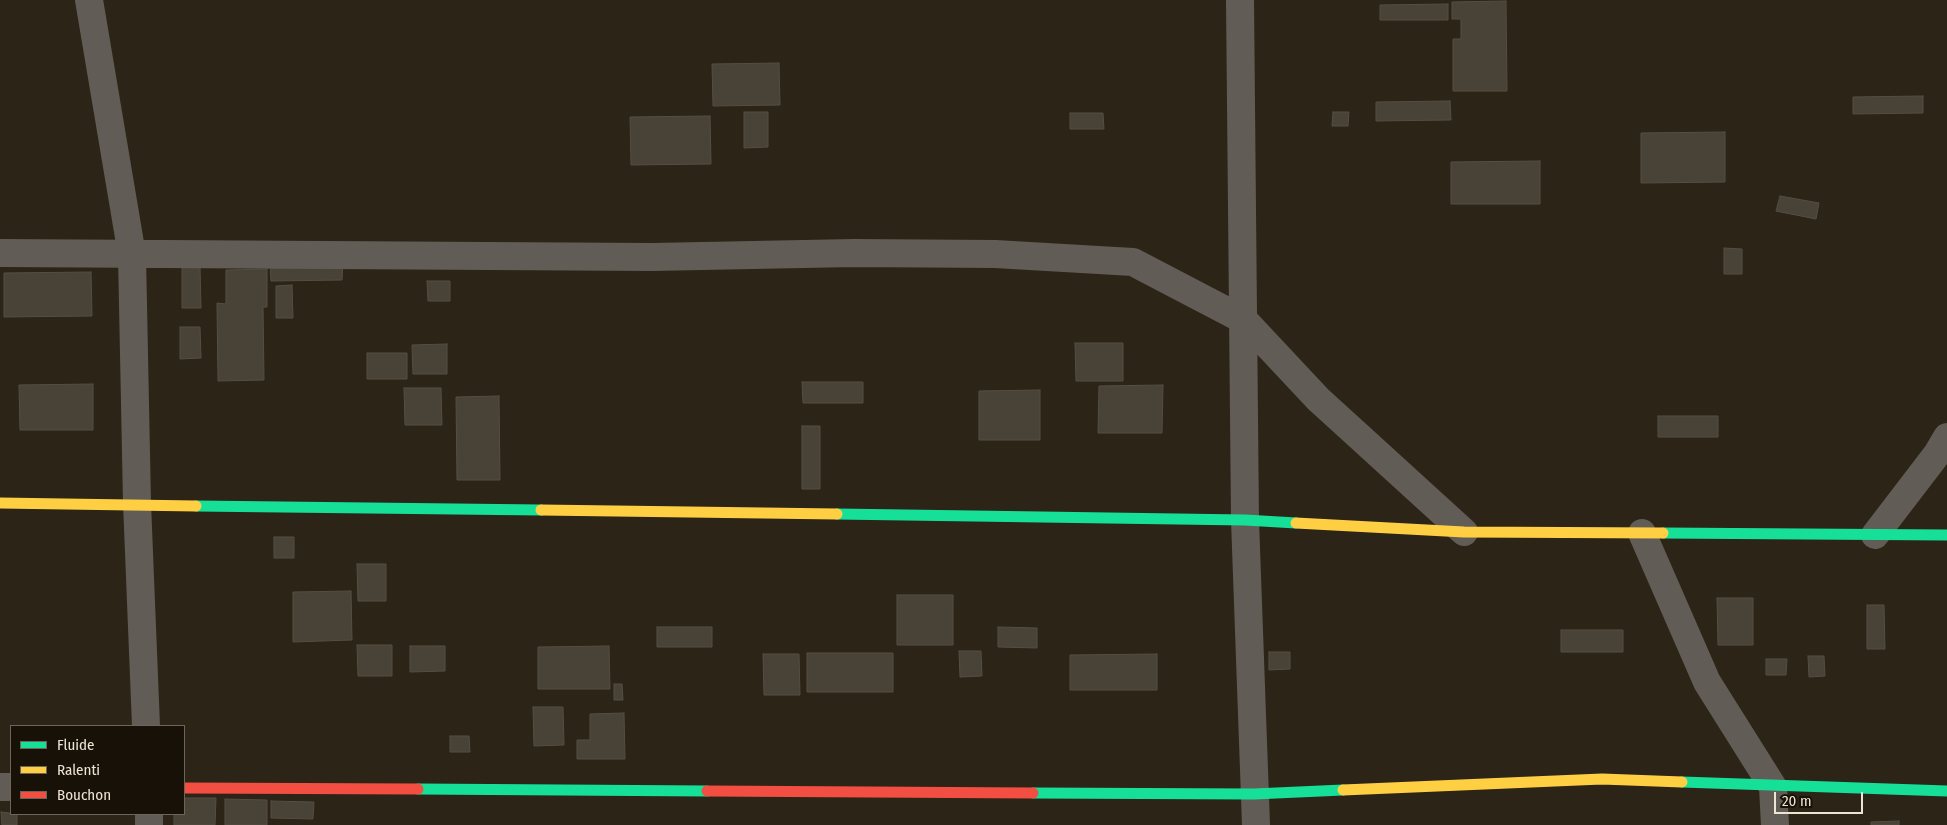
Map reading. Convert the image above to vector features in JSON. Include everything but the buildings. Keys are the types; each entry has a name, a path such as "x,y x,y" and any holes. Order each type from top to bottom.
{"street":[{"path":"89,0 132,254 137,503 146,725"},
{"path":"1240,0 1244,320 1244,520 1256,825"},
{"path":"0,253 652,257 854,253 995,254 1133,262 1244,320 1318,399 1464,532"},
{"path":"1875,535 1938,454 1947,437"},
{"path":"0,503 137,503 1244,520 1464,532 1947,535"},
{"path":"1642,533 1707,682 1773,787 1775,825"},
{"path":"185,788 1254,794 1602,779 1773,787 1947,792"}],"traffic: fast":[{"path":"196,506 541,510"},
{"path":"837,514 1245,520 1296,523"},
{"path":"1663,533 1947,535"},
{"path":"1682,782 1947,791"},
{"path":"418,789 707,791"},
{"path":"1033,793 1254,794 1343,790"}],"traffic: slow":[{"path":"0,503 196,506"},
{"path":"541,510 837,514"},
{"path":"1296,523 1464,532 1663,533"},
{"path":"1343,790 1602,779 1682,782"}],"traffic: jam":[{"path":"185,788 418,789"},
{"path":"707,791 1033,793"}]}
